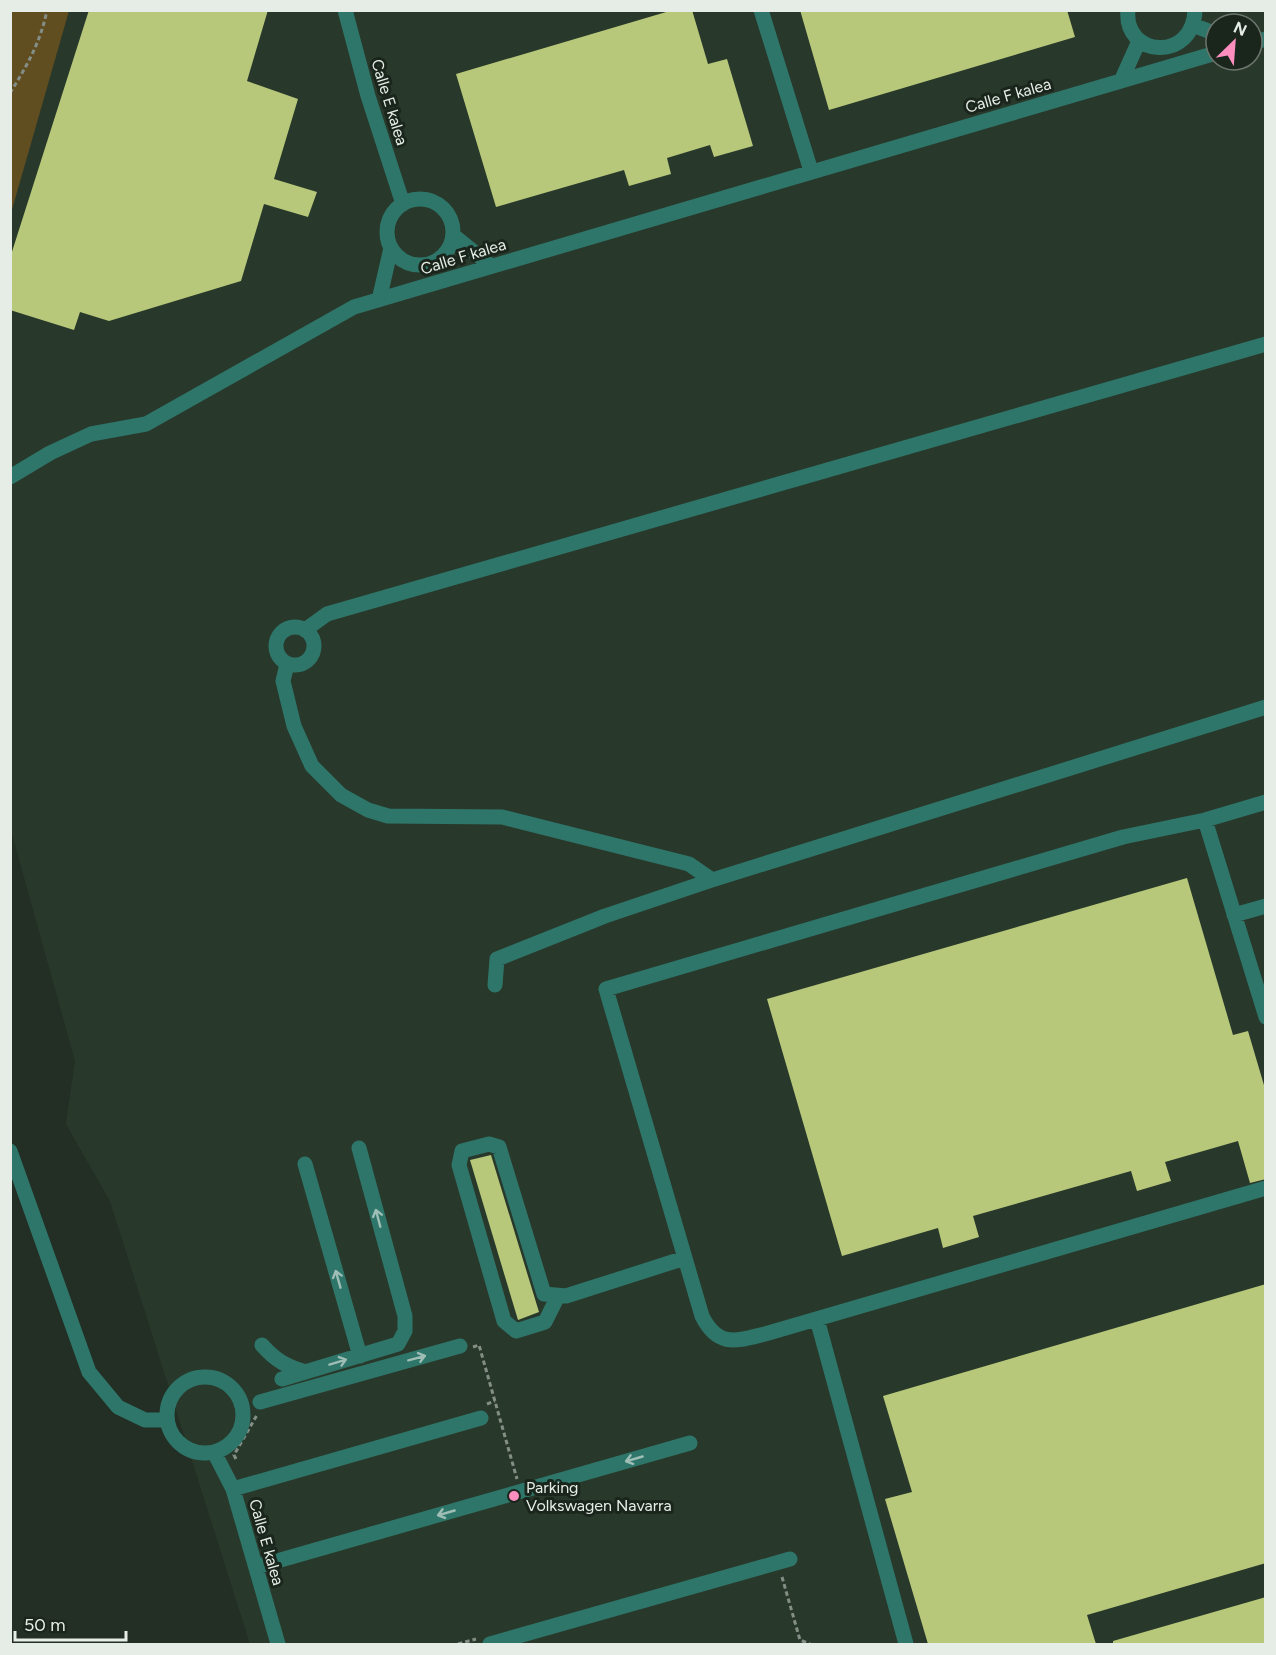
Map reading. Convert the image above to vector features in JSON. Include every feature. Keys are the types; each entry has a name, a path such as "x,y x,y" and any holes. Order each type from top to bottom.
{"street":[{"name":"Calle E kalea","path":"345,10 368,96 403,204"},
{"path":"761,10 811,171"},
{"path":"1128,10 1128,24 1139,40 1147,46 1162,48 1177,45 1185,39 1194,18"},
{"path":"1121,81 1139,40"},
{"name":"Calle F kalea","path":"10,477 50,453 91,434 146,423 354,307 1204,57"},
{"path":"379,300 391,248 387,228 395,210 403,204 420,199 438,204 450,217 453,235 451,244 440,259 423,265 405,262 391,248"},
{"path":"453,235 492,266"},
{"path":"305,630 327,614 1266,344"},
{"path":"289,627 305,630 314,644 311,657 300,665 287,664 277,655 276,642 279,635 289,627"},
{"path":"287,664 283,681 291,715 312,766 341,795 368,810 388,816 502,817 689,864 712,880"},
{"path":"495,986 497,959 605,916 712,880 1266,707"},
{"path":"1266,802 1205,820 1123,837 606,989 702,1316 709,1330 719,1337 734,1341 817,1319 1266,1188"},
{"path":"1205,820 1234,915 1261,989 1266,1017"},
{"path":"1234,915 1266,906"},
{"path":"558,1296 545,1322 516,1331 504,1322 459,1165 462,1151 489,1144 499,1147 544,1294 566,1296 685,1258"},
{"path":"282,1379 398,1344 405,1331 405,1316 359,1148"},
{"path":"10,1151 89,1372 118,1407 145,1420 166,1420"},
{"path":"305,1164 360,1356"},
{"path":"817,1319 906,1644"},
{"path":"262,1345 273,1358 291,1368 306,1372"},
{"path":"261,1405 465,1347"},
{"path":"200,1376 224,1381 237,1395 243,1414 235,1438 226,1447 214,1452 200,1453 177,1442 166,1420 166,1408 171,1396 183,1383 200,1376"},
{"path":"233,1489 484,1417"},
{"path":"256,1567 690,1443"},
{"name":"Calle E kalea","path":"214,1452 233,1489 279,1644"},
{"path":"490,1644 790,1559"}],"path":[{"path":"10,93 29,63 43,32 47,10"},
{"path":"465,1347 479,1345 518,1481 509,1484"},
{"path":"495,1401 484,1417 502,1425"},
{"path":"238,1465 234,1455 261,1405"}],"shaded area":[{"path":"10,11 69,11 11,213"},
{"path":"69,11 1265,11 1265,1644 250,1644 110,1201 66,1124 75,1061 11,830 10,213"}],"building":[{"path":"89,10 268,10 247,81 298,99 274,179 317,192 308,217 264,204 241,281 109,321 80,312 74,330 10,310 10,258"},
{"path":"673,10 692,10 708,64 727,59 753,146 714,157 710,145 667,158 671,174 629,186 624,170 496,207 456,74"},
{"path":"800,10 1067,10 1075,37 829,110"},
{"path":"1187,878 1233,1035 1248,1031 1266,1092 1266,1179 1250,1183 1238,1141 1165,1162 1171,1181 1137,1191 1131,1171 973,1216 979,1237 943,1248 938,1228 842,1256 767,999"},
{"path":"491,1155 539,1312 518,1320 470,1160"},
{"path":"1266,1284 1266,1563 1087,1615 1096,1644 928,1644 885,1499 912,1492 883,1396"},
{"path":"1266,1597 1266,1644 1113,1644 1113,1641"}],"place":[{"name":"Parking Volkswagen Navarra","path":"514,1496"}]}
